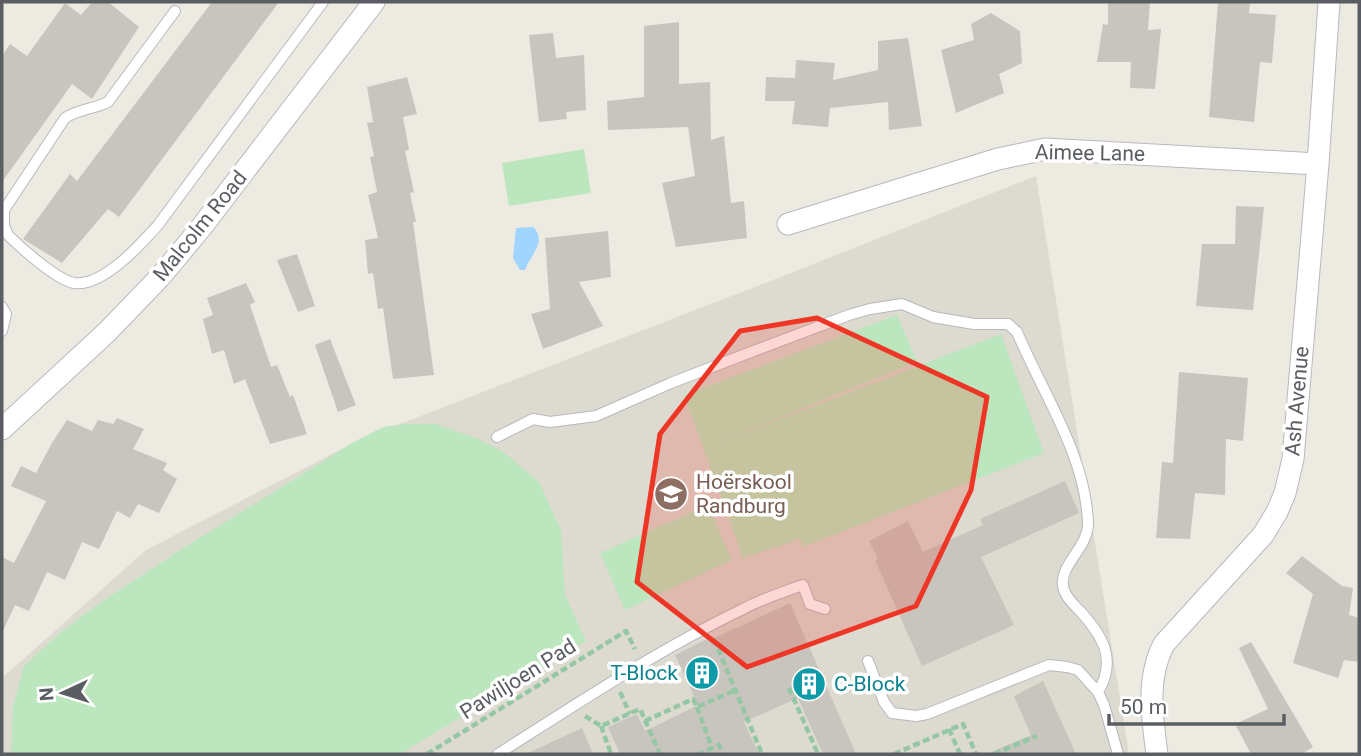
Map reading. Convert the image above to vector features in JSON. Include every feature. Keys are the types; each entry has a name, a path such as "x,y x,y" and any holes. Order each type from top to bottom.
{"street":[{"name":"Malcolm Road","path":"2,429 107,332 160,277 374,2"},
{"name":"Ash Avenue","path":"1157,754 1152,697 1158,656 1164,644 1263,535 1286,493 1293,459 1329,2"},
{"name":"Aimee Lane","path":"788,224 998,159 1045,149 1318,164"}],"lane":[{"path":"175,11 108,102 76,110 65,118 4,209 4,226 8,235 64,279 83,283 94,279 120,263 142,244 323,2"},
{"path":"497,437 533,419 550,422 596,416 728,360 870,309 902,304 933,317 974,324 1008,324 1017,332 1076,461 1082,483 1088,524 1086,539 1067,566 1063,588 1067,597 1096,629 1107,657 1107,677 1098,692"},
{"path":"2,307 6,314 2,331"},
{"path":"498,754 568,710 746,607 803,585 810,604 825,609"},
{"path":"868,661 884,702 892,713 900,715 927,714 1049,665 1078,670 1098,692 1118,754"}],"path":[{"path":"709,627 762,754"},
{"name":"Pawiljoen Pad","path":"427,754 626,631 632,644"},
{"path":"789,688 818,754"},
{"path":"697,707 736,690"},
{"path":"645,721 693,699 712,748 699,754"},
{"path":"601,726 640,709 659,754"},
{"path":"568,710 601,726 611,754"},
{"path":"894,754 962,724 976,754"},
{"path":"949,730 960,754"},
{"path":"994,754 1037,736"},
{"path":"718,743 723,754"}],"highlighted area":[{"path":"817,318 987,397 971,490 916,606 747,667 637,582 660,434 740,331"}],"shaded area":[{"name":"Hoërskool Randburg","path":"1036,176 1129,754 2,754 2,678 146,550 361,439"}],"green space":[{"path":"584,149 591,193 509,206 502,163"},
{"path":"897,315 917,362 723,441 1001,334 1044,453 803,547 800,539 743,558 684,395"},
{"path":"436,424 476,438 502,451 539,482 561,530 565,595 586,641 400,754 11,754 13,707 24,666 61,632 185,547 354,442 383,427"},
{"path":"708,505 732,560 625,610 600,553"}],"water":[{"path":"533,227 539,238 538,243 525,270 520,270 513,258 516,228"}],"building":[{"path":"92,2 108,2 139,27 92,99 72,84 2,182 2,56 10,44 27,56 65,3 81,15"},
{"path":"212,2 279,2 119,217 108,209 62,263 23,239 70,174 77,181"},
{"path":"1108,2 1150,2 1148,30 1161,29 1155,89 1130,88 1131,62 1097,62 1103,24 1108,25"},
{"path":"1218,2 1250,2 1249,13 1276,15 1272,63 1260,62 1254,122 1209,117"},
{"path":"991,13 1020,31 1022,63 999,74 1004,93 956,113 941,50 974,40 971,24"},
{"path":"679,22 679,84 710,82 711,140 724,136 731,203 744,201 747,238 676,247 662,183 695,176 688,127 608,130 607,101 644,97 644,26"},
{"path":"553,33 556,58 584,55 586,110 566,112 567,119 539,122 529,35"},
{"path":"908,38 922,126 889,130 888,102 830,108 828,127 792,124 795,101 765,101 766,77 795,78 796,60 835,63 833,80 878,70 878,41"},
{"path":"407,77 417,114 403,117 409,150 405,151 414,192 410,193 416,222 413,222 434,375 393,379 383,308 378,309 373,273 368,274 365,240 378,238 368,195 377,192 370,157 374,156 367,123 373,122 367,87"},
{"path":"1236,206 1264,207 1253,310 1196,306 1202,244 1235,244"},
{"path":"608,231 611,277 579,282 603,326 543,349 531,314 550,309 545,238"},
{"path":"297,254 315,306 298,312 277,260"},
{"path":"246,283 255,302 250,305 271,367 277,365 290,397 293,395 307,434 270,444 245,379 234,384 224,350 212,354 203,319 213,315 207,298"},
{"path":"330,339 356,405 338,412 315,345"},
{"path":"1179,372 1248,378 1243,441 1226,439 1225,495 1195,493 1190,539 1156,538 1162,462 1173,463"},
{"path":"117,418 144,429 133,449 167,463 163,470 177,479 159,513 138,504 130,518 117,511 99,549 82,542 65,580 47,572 29,611 15,605 2,633 2,557 14,563 46,501 11,486 21,466 36,473 67,420 92,431 98,420 113,424"},
{"path":"1065,481 1079,513 981,557 1014,625 922,666 869,541 908,521 923,552 983,525 980,519"},
{"path":"1302,556 1342,586 1353,588 1349,615 1359,618 1359,662 1344,660 1338,678 1293,663 1313,594 1286,573"},
{"path":"790,603 856,754 823,754 798,698 744,722 759,754 620,754 608,727 637,714 645,731 698,705 675,655"},
{"path":"1251,642 1313,747 1302,754 1251,754 1235,724 1268,709 1239,648"},
{"path":"1043,681 1076,754 987,754 1031,735 1014,696"},
{"path":"582,728 593,754 526,754"}],"place":[{"name":"Hoërskool Randburg","path":"671,494"},
{"name":"T-Block","path":"702,673"},
{"name":"C-Block","path":"809,684"}]}
